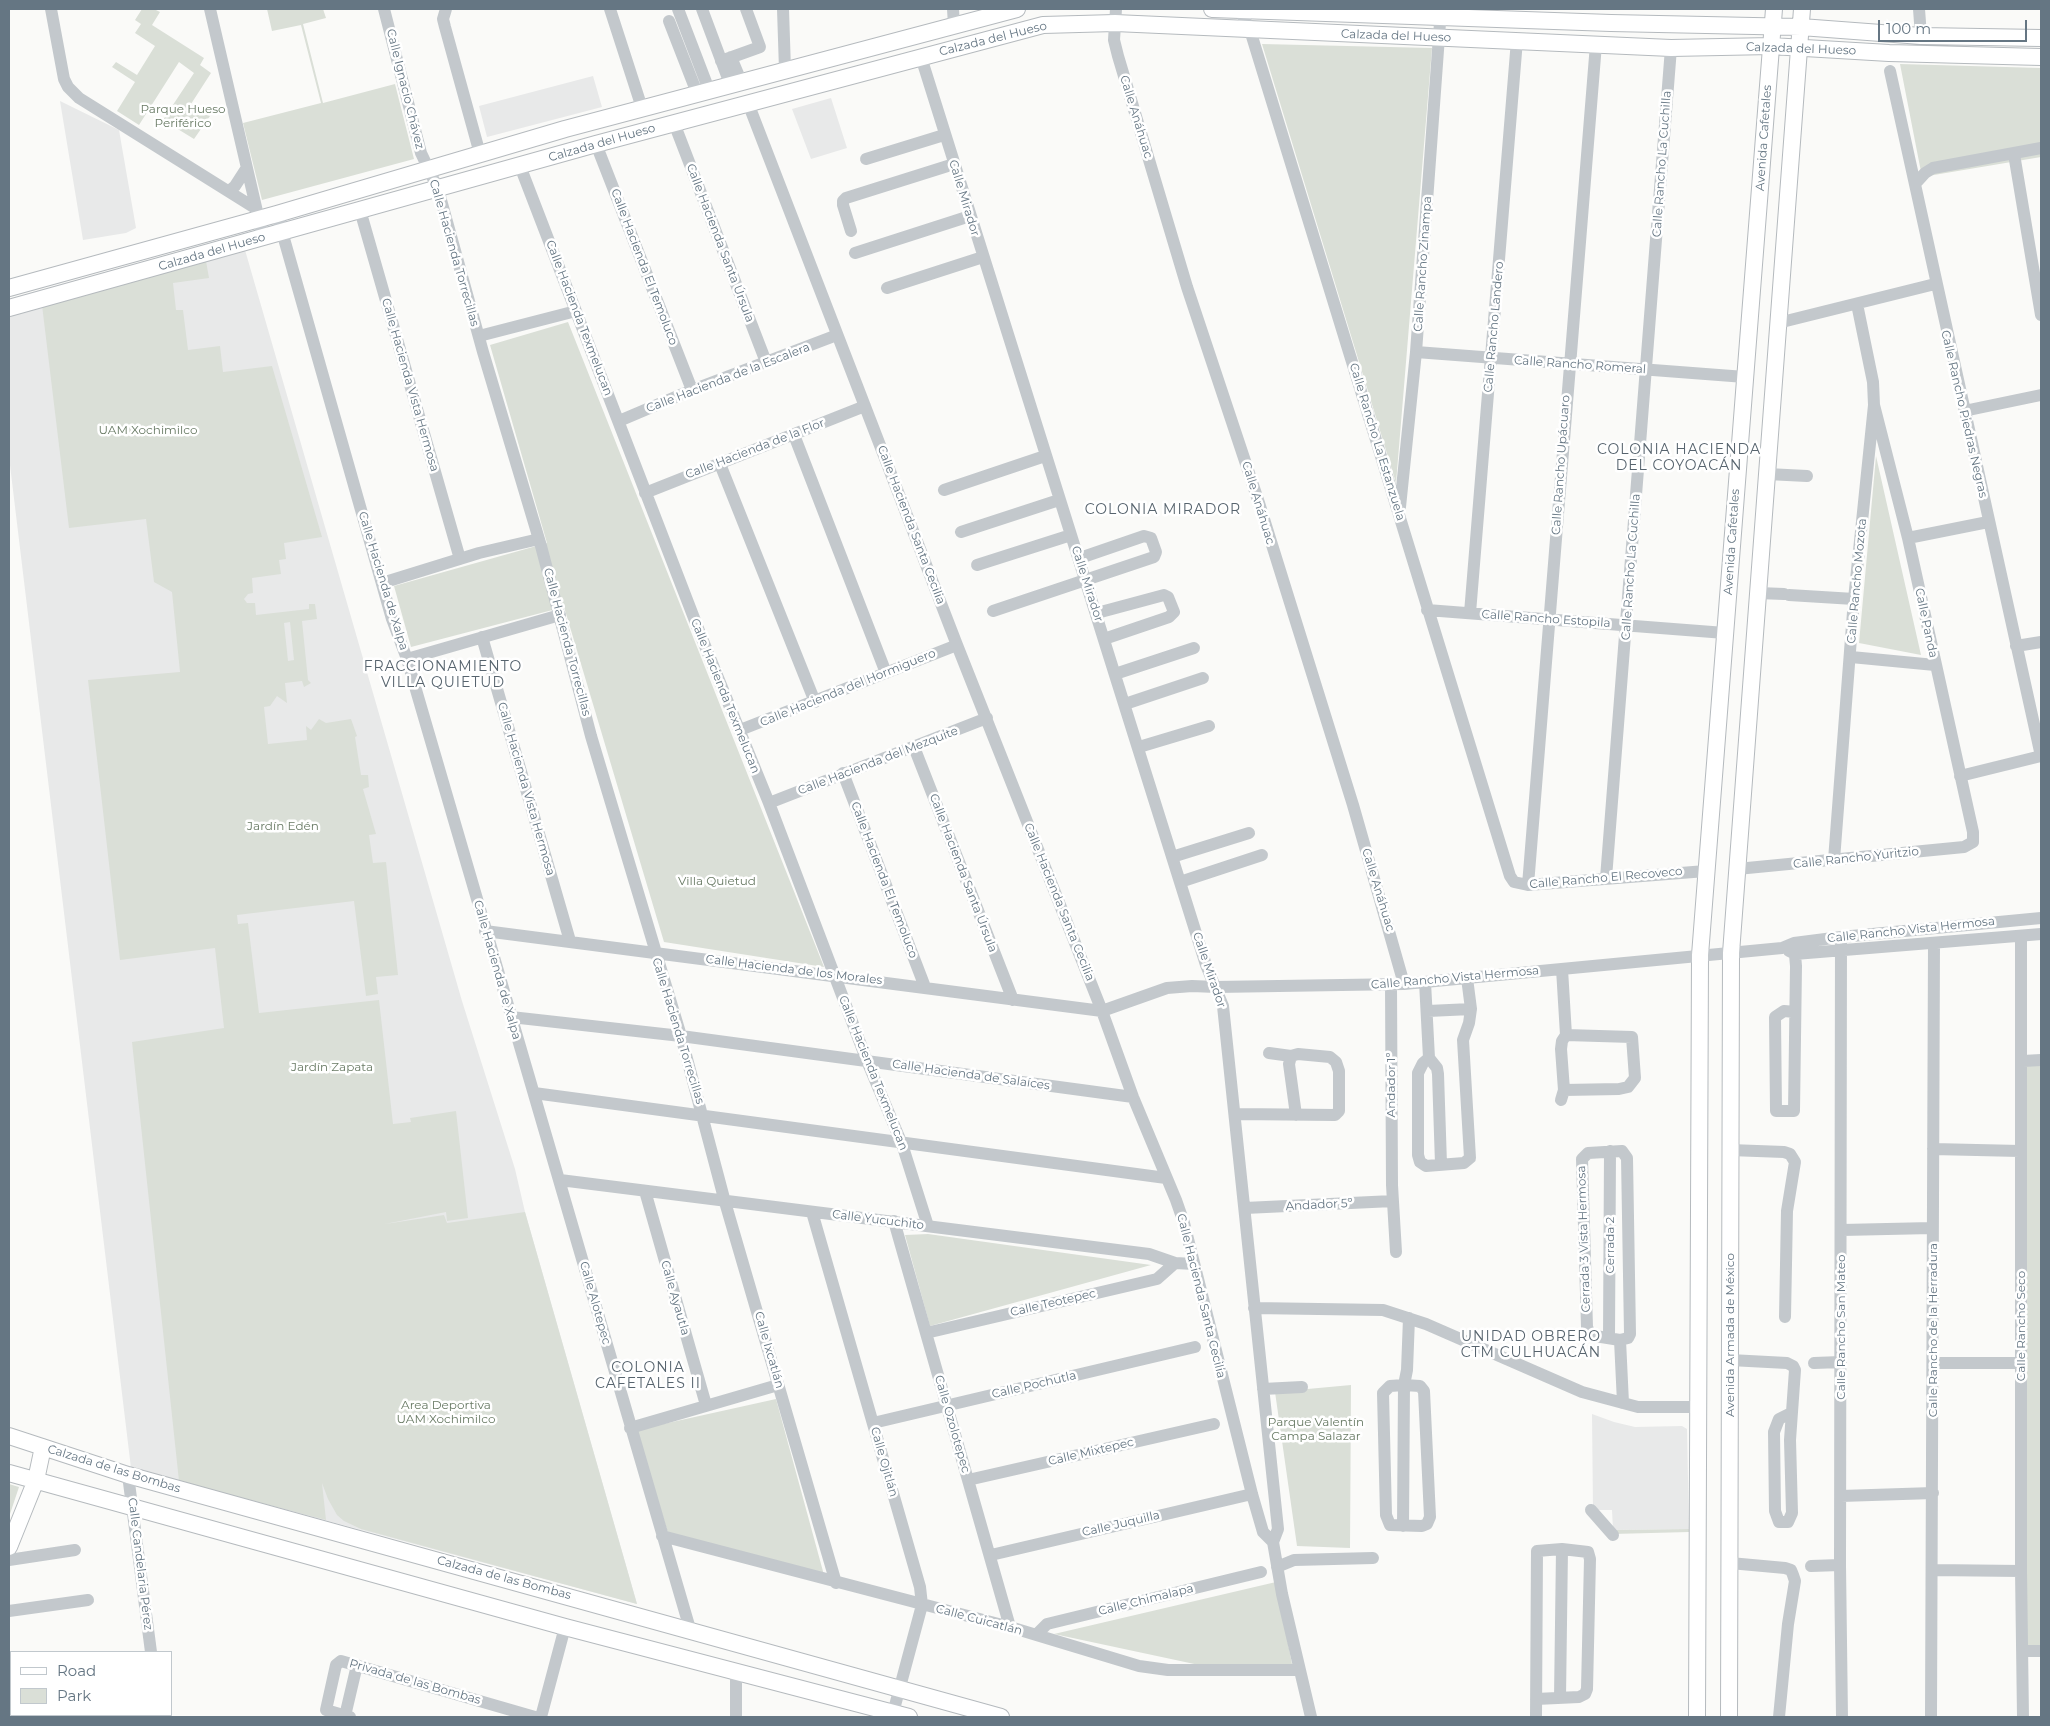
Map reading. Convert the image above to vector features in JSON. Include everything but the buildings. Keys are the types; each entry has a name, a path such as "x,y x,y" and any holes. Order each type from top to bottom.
{"main road":[{"name":"Calzada del Hueso","path":"9,288 257,214 277,214 428,168 785,70 954,17 1017,9"},
{"name":"Calzada del Hueso","path":"1212,9 1448,12 1611,23 1801,27 1921,36 2041,38"},
{"name":"Avenida Cafetales","path":"1700,955 1774,9"},
{"path":"1731,953 1802,9"},
{"name":"Calzada del Hueso","path":"9,308 596,144 921,57 1043,25 1115,16 1250,30 1671,48 1771,46 1889,53 2041,56"},
{"name":"Avenida Armada de México","path":"1729,1717 1731,953"},
{"path":"1697,1717 1700,955"},
{"name":"Calzada de las Bombas","path":"9,1436 128,1475 690,1629 1000,1717"},
{"path":"9,1547 36,1480 43,1448"},
{"path":"9,1473 565,1627 909,1717"}],"street":[{"path":"51,9 64,78 68,87 80,98 229,191 257,214"},
{"path":"210,9 263,237"},
{"name":"Calle Ignacio Chávez","path":"384,9 421,153 428,168"},
{"path":"446,9 443,19 480,154"},
{"path":"610,9 642,108"},
{"path":"678,9 703,92"},
{"path":"702,9 736,83"},
{"path":"726,59 760,47 746,9"},
{"path":"782,9 785,70"},
{"path":"1919,9 1921,36"},
{"name":"Calle Rancho La Estanzuela","path":"1240,10 1250,30 1510,876"},
{"name":"Calle Rancho Zinampa","path":"1399,513 1416,352 1440,37 1448,12"},
{"name":"Calle Anáhuac","path":"1115,16 1114,40 1118,56 1169,226 1347,788 1401,965 1404,984"},
{"path":"669,21 703,92"},
{"name":"Calle Rancho Landero","path":"1470,613 1517,40"},
{"name":"Calle Rancho Upácuaro","path":"1528,885 1568,364 1596,44"},
{"name":"Calle Rancho La Cuchilla","path":"1606,878 1671,48"},
{"name":"Calle Mirador","path":"921,57 1045,456 1080,558 1206,965 1223,1006 1236,1114 1254,1308 1278,1529 1273,1542"},
{"name":"Calle Rancho Piedras Negras","path":"1890,71 1935,284 2041,756"},
{"name":"Calle Hacienda Santa Cecilia","path":"748,103 957,645 1184,1223 1252,1494 1263,1532 1273,1542 1299,1670 1311,1717"},
{"name":"Calle Hacienda Santa Úrsula","path":"674,123 766,362"},
{"path":"866,159 944,135"},
{"name":"Calle Hacienda El Temoluco","path":"596,144 692,390"},
{"path":"1915,184 1925,173 1933,168 2041,148"},
{"path":"2014,154 2041,315"},
{"path":"852,230 843,205 843,201 846,198 954,164"},
{"name":"Calle Hacienda Texmelucan","path":"520,166 699,631 769,803 867,1061 902,1144 928,1226"},
{"name":"Calle Hacienda Torrecillas","path":"428,168 438,189 478,336 539,538 591,736 654,953 681,1036 703,1117"},
{"path":"229,191 236,186 246,169"},
{"name":"Calle Hacienda Vista Hermosa","path":"360,210 460,559"},
{"name":"Calle Hacienda de Xalpa","path":"277,214 382,583 407,659 485,931 534,1093"},
{"path":"855,253 970,216"},
{"path":"888,288 983,257"},
{"path":"1778,323 1935,284"},
{"name":"Calle Rancho Mozota","path":"1834,860 1851,658 1854,599 1874,405 1873,382 1857,304"},
{"path":"478,336 576,311"},
{"name":"Calle Hacienda de la Escalera","path":"619,421 692,390 837,336"},
{"name":"Calle Rancho Romeral","path":"1416,352 1745,377"},
{"path":"1964,411 2041,396"},
{"name":"Calle Panda","path":"1874,405 1908,538 1974,837 1973,842"},
{"name":"Calle Hacienda de la Flor","path":"645,492 865,406"},
{"path":"794,435 886,673"},
{"path":"944,490 1045,456"},
{"path":"720,464 815,702"},
{"path":"1767,474 1807,476"},
{"path":"962,532 1059,500"},
{"path":"1908,538 1988,522"},
{"path":"977,565 1071,535"},
{"path":"994,611 1154,557 1156,552 1151,538 1144,536 1080,558"},
{"path":"382,583 460,559 539,538"},
{"path":"1758,593 1854,599"},
{"path":"1097,613 1164,595 1168,597 1174,612 1169,617 1104,639"},
{"name":"Calle Rancho Estopila","path":"1427,610 1725,633"},
{"path":"407,659 560,615"},
{"name":"Calle Hacienda Vista Hermosa","path":"482,637 570,941"},
{"path":"2016,646 2041,642"},
{"name":"Calle Hacienda del Hormiguero","path":"740,730 957,645"},
{"path":"1115,674 1194,648"},
{"path":"1851,658 1935,665"},
{"path":"1125,704 1202,678"},
{"name":"Calle Hacienda del Mezquite","path":"769,803 987,718"},
{"path":"1139,747 1208,726"},
{"name":"Calle Hacienda Santa Úrsula","path":"914,747 1013,1000"},
{"path":"1960,776 2041,756"},
{"name":"Calle Hacienda El Temoluco","path":"843,774 925,987"},
{"path":"1172,857 1249,833"},
{"name":"Calle Rancho Yuritzio","path":"1737,869 1964,847 1973,842"},
{"path":"1180,882 1262,855"},
{"name":"Calle Rancho El Recoveco","path":"1510,876 1514,882 1528,885 1706,871"},
{"name":"Calle Rancho Vista Hermosa","path":"1795,948 1841,937 2041,918"},
{"path":"1978,923 1979,939"},
{"name":"Calle Hacienda de los Morales","path":"485,931 1102,1011"},
{"name":"Calle Rancho Vista Hermosa","path":"1102,1011 1166,988 1192,986 1216,988 1391,985 1782,948 1841,950 2041,934"},
{"name":"Calle Rancho Seco","path":"2021,936 2023,1061 2020,1151 2020,1571 2023,1717"},
{"name":"Calle Rancho San Mateo","path":"1841,937 1840,1565 1842,1717"},
{"name":"Calle Rancho de la Herradura","path":"1931,1717 1934,1363 1932,1228 1934,943"},
{"path":"1795,948 1795,1012 1794,1111 1776,1111 1775,1017 1784,1011 1795,1012"},
{"path":"1562,969 1566,1035 1562,1041 1561,1050 1562,1095 1628,1087 1635,1078 1632,1036 1566,1035"},
{"path":"1429,1058 1423,1063 1418,1073 1418,1155 1420,1162 1426,1166 1464,1163 1470,1158 1462,1040 1469,1023 1471,1009 1467,978"},
{"path":"1425,982 1429,1058 1437,1068 1438,1074 1441,1164"},
{"name":"Andador 1º","path":"1391,985 1392,1185 1396,1252"},
{"path":"1428,1011 1471,1009"},
{"name":"Calle Hacienda de Salaíces","path":"511,1017 681,1036 1133,1097"},
{"path":"1236,1114 1336,1115 1339,1111 1339,1071 1336,1062 1330,1057 1298,1054 1291,1056 1269,1052"},
{"path":"1291,1056 1289,1064 1296,1115"},
{"path":"2023,1061 2041,1060"},
{"path":"534,1093 1166,1178"},
{"name":"Calle Alotepec","path":"534,1093 690,1629"},
{"name":"Calle Ixcatlán","path":"703,1117 725,1202 836,1583"},
{"path":"1933,1149 2020,1151"},
{"path":"1730,1150 1784,1152 1793,1158 1796,1166 1787,1211 1785,1317"},
{"path":"1610,1151 1622,1151 1627,1158 1620,1338 1623,1403"},
{"name":"Cerrada 3 Vista Hermosa","path":"1610,1151 1588,1153 1582,1159 1587,1327 1592,1335 1620,1338"},
{"name":"Cerrada 2","path":"1610,1151 1620,1338"},
{"name":"Calle Yucuchito","path":"560,1180 1149,1254 1175,1263 1194,1264"},
{"name":"Calle Ayautla","path":"645,1191 706,1405"},
{"name":"Andador 5º","path":"1245,1208 1393,1201"},
{"name":"Calle Ojitlán","path":"812,1212 920,1587 922,1605 893,1713"},
{"name":"Calle Ozolotepec","path":"894,1221 991,1555 1010,1627"},
{"path":"1842,1230 1932,1228"},
{"name":"Calle Teotepec","path":"926,1333 1157,1279 1175,1263"},
{"path":"1254,1308 1383,1310 1409,1318 1582,1392 1638,1407 1698,1407"},
{"path":"1403,1526 1404,1385 1409,1318"},
{"name":"Calle Pochutla","path":"873,1424 1195,1347"},
{"path":"1730,1360 1787,1363 1794,1366 1796,1375 1791,1413 1792,1513 1788,1522 1779,1522 1775,1511 1774,1432 1779,1419 1791,1413"},
{"path":"1814,1363 1841,1362"},
{"path":"1934,1363 2021,1363"},
{"path":"630,1428 778,1385"},
{"path":"1404,1385 1420,1386 1424,1391 1430,1517 1427,1524 1422,1526 1390,1525 1387,1521 1383,1393 1390,1386 1404,1385"},
{"path":"1263,1389 1302,1387"},
{"name":"Calle Mixtepec","path":"968,1480 1214,1424"},
{"name":"Calle Candelaria Pérez","path":"128,1475 151,1651"},
{"path":"1841,1496 1932,1493"},
{"name":"Calle Juquilla","path":"991,1555 1252,1494"},
{"path":"1591,1510 1613,1535"},
{"name":"Calle Cuicatlán","path":"662,1536 1010,1627 1139,1666 1168,1670 1299,1670"},
{"path":"9,1560 75,1550"},
{"path":"1560,1698 1562,1550"},
{"path":"1536,1699 1579,1697 1585,1694 1587,1689 1590,1559 1588,1552 1537,1551 1536,1699 1536,1717"},
{"path":"1277,1567 1294,1560 1373,1558"},
{"path":"1730,1563 1780,1567 1791,1570 1795,1581 1788,1624 1779,1717"},
{"path":"1810,1566 1840,1565"},
{"path":"1932,1570 2020,1571"},
{"name":"Calle Chimalapa","path":"1036,1635 1047,1624 1261,1572"},
{"path":"9,1611 88,1600"},
{"path":"541,1717 565,1627"},
{"path":"2023,1651 2041,1651"},
{"name":"Privada de las Bombas","path":"347,1717 326,1710 336,1665 341,1661 535,1717"},
{"path":"347,1717 357,1665"},
{"path":"736,1671 736,1717"}],"shaded area":[{"path":"593,76 602,107 487,137 479,106"},
{"path":"831,98 847,148 811,159 792,109"},
{"path":"60,101 119,130 136,228 126,233 83,240"},
{"path":"245,250 462,1001 515,1169 525,1212 637,1604 131,1468 9,457 9,314"},
{"path":"1592,1414 1635,1427 1682,1426 1687,1429 1689,1529 1613,1530 1612,1510 1593,1510"}],"green space":[{"name":"Parque Hueso Periférico","path":"142,9 154,9 160,12 152,25 204,58 200,65 211,73 191,104 210,116 194,139 163,120 194,73 179,62 139,125 117,111 135,82 112,67 116,62 137,75 155,46 135,33 141,24 135,20"},
{"path":"267,9 323,9 326,18 303,24 323,103 395,84 414,159 262,200 243,123 321,103 301,25 272,31"},
{"path":"1262,44 1432,48 1396,483"},
{"path":"1900,64 2041,68 2041,157 1922,177"},
{"path":"206,261 209,278 173,283 176,310 183,310 188,350 220,346 223,372 272,366 322,537 284,543 286,559 279,560 281,574 252,578 253,593 248,594 244,599 247,603 255,603 256,615 309,609 309,604 315,604 317,619 302,621 308,680 311,683 304,687 302,681 285,683 287,703 277,696 270,706 264,707 268,744 307,740 306,726 311,730 319,719 326,723 351,719 357,736 355,737 361,775 368,775 369,787 363,789 376,834 369,835 373,863 386,862 398,975 376,977 378,994 366,996 354,901 237,915 238,924 248,923 259,1013 379,1000 393,1124 411,1122 410,1118 456,1111 468,1218 447,1221 446,1212 385,1224 444,1215 447,1223 525,1212 637,1604 361,1529 344,1521 337,1515 322,1483 326,1520 179,1481 132,1042 224,1028 215,948 120,960 88,680 180,672 172,592 154,582 146,519 69,528 42,305","holes":["290,622 294,660 288,661 284,623"]},
{"name":"Villa Quietud","path":"568,322 824,967 664,942 564,607 411,647 394,586 547,543 490,345"},
{"path":"1876,456 1921,655 1859,643"},
{"path":"2023,1061 2041,1062 2041,1654 2025,1654"},
{"path":"928,1234 1151,1265 930,1326 905,1235"},
{"name":"Parque Valentín Campa Salazar","path":"1351,1385 1350,1548 1297,1546 1275,1392"},
{"path":"776,1399 824,1575 668,1533 636,1430"},
{"path":"9,1484 19,1487 9,1517"},
{"path":"1689,1529 1689,1532 1613,1534 1613,1530"},
{"path":"1276,1582 1292,1664 1199,1665 1054,1634"}],"district":[{"name":"COLONIA HACIENDA DEL COYOACÁN","path":"1679,458"},
{"name":"COLONIA MIRADOR","path":"1163,510"},
{"name":"FRACCIONAMIENTO VILLA QUIETUD","path":"443,676"},
{"name":"UNIDAD OBRERO CTM CULHUACÁN","path":"1531,1345"},
{"name":"COLONIA CAFETALES II","path":"648,1376"}],"park label":[{"name":"UAM Xochimilco","path":"148,430"},
{"name":"Jardín Edén","path":"283,826"},
{"name":"Jardín Zapata","path":"332,1067"},
{"name":"Area Deportiva UAM Xochimilco","path":"446,1412"}]}
